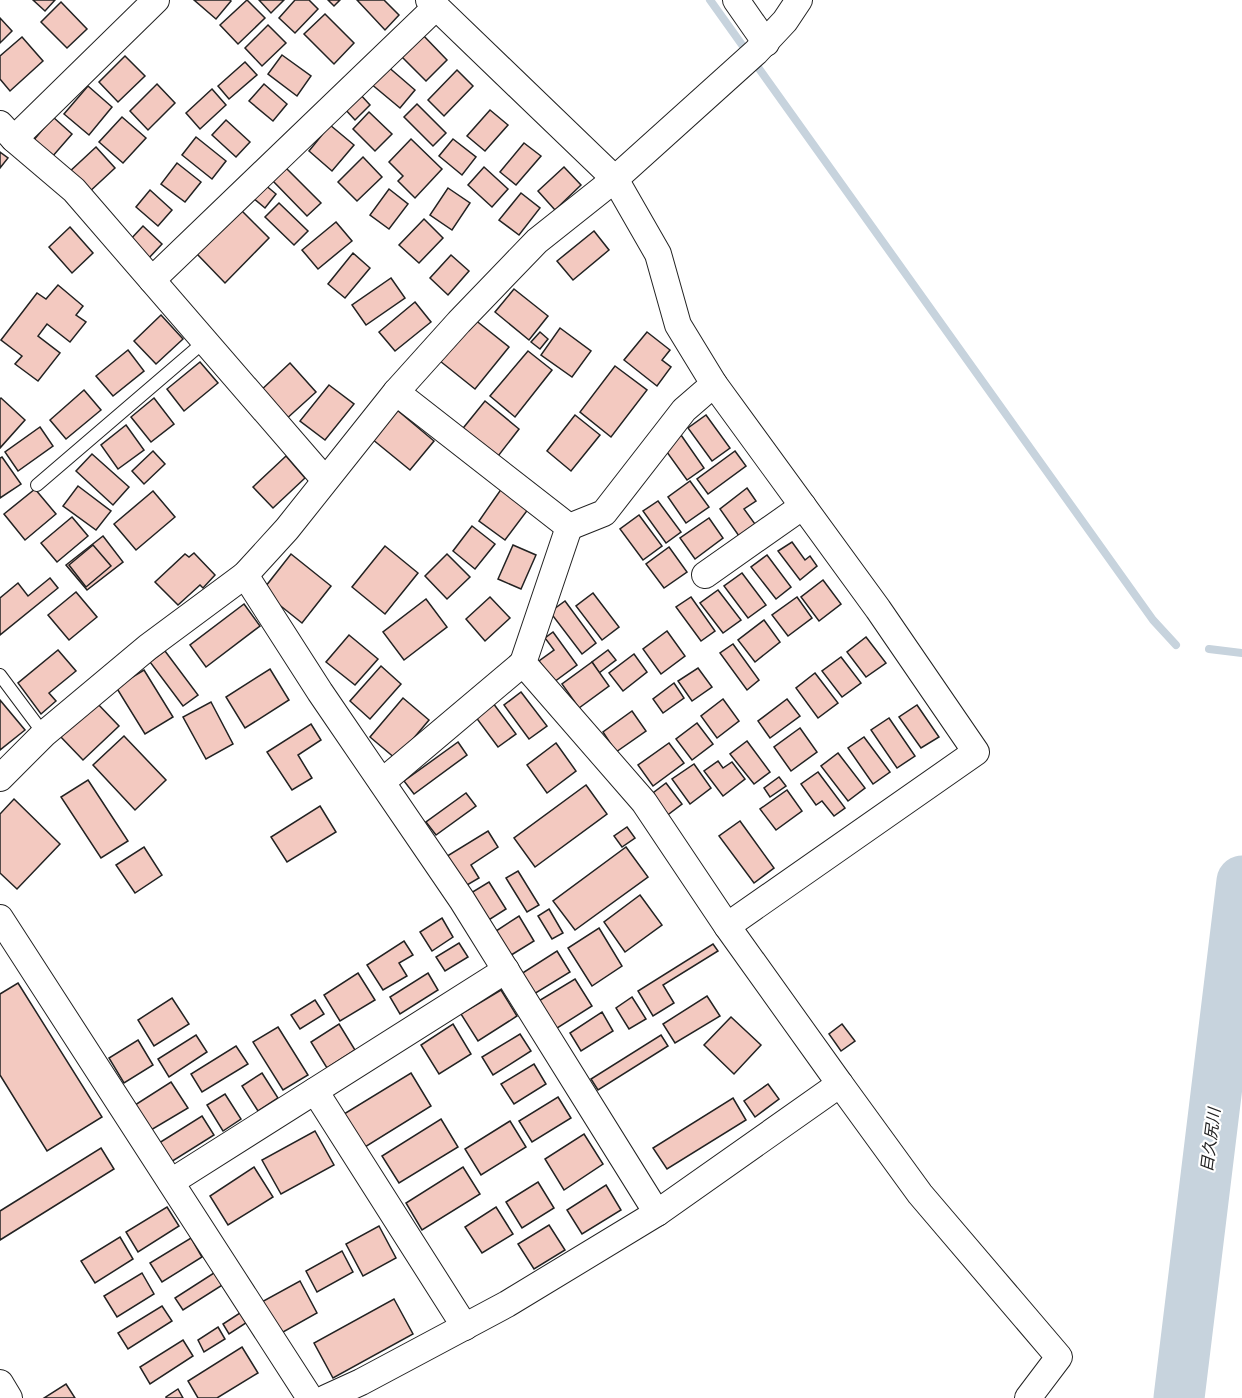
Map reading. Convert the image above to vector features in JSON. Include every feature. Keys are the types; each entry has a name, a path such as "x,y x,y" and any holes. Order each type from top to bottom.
{"street":[{"path":"156,0 7,132 74,190 326,480"},
{"path":"736,0 755,53"},
{"path":"0,777 44,734 148,647 245,575 326,480 396,392 537,241 615,179 755,53 799,0"},
{"path":"152,280 433,4 615,179 658,254 666,290 678,325 714,384 878,609 976,752 727,926"},
{"path":"382,782 523,663 569,527 604,513 684,410 714,384"},
{"path":"396,392 569,527"},
{"path":"705,575 803,506"},
{"path":"245,575 462,900 657,1213"},
{"path":"523,663 644,802 727,926 920,1194 1059,1357 1028,1398"},
{"path":"0,918 310,1398"},
{"path":"171,1182 506,970"},
{"path":"326,1398 507,1304 657,1213 840,1083"},
{"path":"315,1091 465,1327"},
{"path":"0,1383 9,1398"}],"lane":[{"path":"37,485 205,340"},
{"path":"0,675 44,734"}],"building":[{"path":"33,0 55,0 45,11"},
{"path":"194,0 230,0 231,1 216,19"},
{"path":"247,0 265,18 238,44 220,25"},
{"path":"259,0 284,0 271,13"},
{"path":"295,0 309,0 318,9 295,33 279,18"},
{"path":"328,0 340,0 334,6"},
{"path":"357,0 384,0 399,15 385,30"},
{"path":"61,2 87,29 67,48 41,22"},
{"path":"325,14 354,43 334,64 304,34"},
{"path":"0,18 12,31 0,43"},
{"path":"268,25 286,43 262,66 245,48"},
{"path":"421,33 447,60 426,81 399,54"},
{"path":"22,37 43,61 10,91 0,79 0,56"},
{"path":"282,55 311,76 297,96 268,74"},
{"path":"125,56 145,76 118,102 99,82"},
{"path":"245,62 257,75 229,99 218,86"},
{"path":"386,65 415,90 400,108 370,83"},
{"path":"457,70 473,86 444,116 428,100"},
{"path":"157,84 175,103 148,130 130,111"},
{"path":"264,84 287,104 273,121 249,101"},
{"path":"88,86 112,107 89,135 64,114"},
{"path":"212,89 226,105 200,129 186,113"},
{"path":"359,93 370,105 355,120 344,108"},
{"path":"417,104 446,133 433,146 404,117"},
{"path":"490,110 508,125 485,151 467,136"},
{"path":"369,112 392,134 375,151 353,129"},
{"path":"53,117 72,134 52,157 33,141"},
{"path":"122,117 146,138 123,163 99,142"},
{"path":"226,120 250,142 236,157 212,135"},
{"path":"330,125 354,145 332,171 309,151"},
{"path":"196,137 226,161 212,179 182,155"},
{"path":"411,139 442,169 415,198 398,181 403,176 389,162"},
{"path":"453,139 476,157 462,175 439,156"},
{"path":"524,143 541,156 516,185 500,172"},
{"path":"96,147 115,168 87,194 67,174"},
{"path":"0,152 8,158 0,168"},
{"path":"363,157 382,177 357,201 338,182"},
{"path":"177,163 201,182 185,202 161,184"},
{"path":"484,167 508,189 492,207 468,185"},
{"path":"564,167 581,185 555,210 538,191"},
{"path":"286,168 321,203 307,216 273,181"},
{"path":"264,184 276,194 265,208 252,197"},
{"path":"448,188 470,203 452,230 430,215"},
{"path":"389,189 408,204 389,229 370,215"},
{"path":"150,190 172,210 158,226 136,207"},
{"path":"521,193 540,208 519,235 499,220"},
{"path":"279,203 308,231 294,245 265,217"},
{"path":"240,209 269,238 225,283 197,254"},
{"path":"424,219 443,238 419,263 399,245"},
{"path":"336,222 352,241 318,269 302,250"},
{"path":"143,226 162,244 148,259 129,241"},
{"path":"70,227 93,253 72,273 49,247"},
{"path":"594,231 609,250 573,280 557,261"},
{"path":"353,253 370,268 345,298 328,284"},
{"path":"451,255 469,271 448,295 430,278"},
{"path":"391,278 405,298 366,325 352,305"},
{"path":"58,285 83,306 76,315 86,322 70,342 47,324 38,336 60,353 38,381 15,364 22,356 1,340 37,293 46,299"},
{"path":"514,289 548,316 529,340 495,312"},
{"path":"415,302 431,322 395,351 379,332"},
{"path":"161,315 183,339 156,364 134,341"},
{"path":"474,319 509,347 475,389 440,361"},
{"path":"560,328 591,351 572,377 541,355"},
{"path":"540,332 548,339 540,349 531,342"},
{"path":"647,332 670,350 662,360 671,367 657,386 624,360"},
{"path":"128,350 144,371 113,396 96,376"},
{"path":"528,351 552,370 515,417 490,396"},
{"path":"200,362 218,383 184,411 167,389"},
{"path":"290,363 316,392 284,421 258,393"},
{"path":"615,366 647,390 611,437 580,412"},
{"path":"329,385 354,404 325,440 300,421"},
{"path":"84,390 101,410 66,439 50,420"},
{"path":"154,398 174,424 151,442 131,417"},
{"path":"0,399 25,420 0,448"},
{"path":"485,401 519,429 495,460 460,432"},
{"path":"397,410 434,441 410,470 372,439"},
{"path":"575,415 600,435 571,471 547,451"},
{"path":"706,415 730,448 712,461 688,428"},
{"path":"126,425 144,450 118,469 101,445"},
{"path":"40,427 53,446 18,471 5,452"},
{"path":"681,435 704,468 687,480 664,448"},
{"path":"153,451 165,464 144,484 132,471"},
{"path":"735,451 746,466 708,494 697,479"},
{"path":"92,454 129,487 113,505 76,471"},
{"path":"286,456 305,478 273,508 253,487"},
{"path":"2,457 21,484 0,498 0,458"},
{"path":"690,481 709,507 686,523 668,497"},
{"path":"78,486 111,511 96,530 63,506"},
{"path":"502,488 529,508 505,540 479,521"},
{"path":"747,488 756,501 744,509 755,524 739,536 720,509"},
{"path":"35,489 56,514 25,540 4,514"},
{"path":"153,491 175,517 136,550 114,524"},
{"path":"658,501 681,532 666,543 643,511"},
{"path":"639,515 662,546 643,560 620,529"},
{"path":"72,517 88,536 57,562 41,543"},
{"path":"709,518 723,538 695,559 680,538"},
{"path":"472,526 495,544 475,569 453,551"},
{"path":"103,536 123,562 87,590 66,565"},
{"path":"792,542 805,560 810,556 817,566 800,580 778,551"},
{"path":"93,545 111,566 86,587 69,565"},
{"path":"513,545 536,555 521,589 498,579"},
{"path":"385,546 418,573 385,614 352,587"},
{"path":"669,547 687,572 664,588 646,564"},
{"path":"194,553 215,575 203,588 200,585 178,605 155,582 185,554 189,557"},
{"path":"291,554 331,586 302,623 262,591"},
{"path":"447,554 470,577 447,599 425,576"},
{"path":"767,555 791,587 776,599 751,567"},
{"path":"742,573 766,605 748,618 724,586"},
{"path":"50,578 58,588 0,635 0,598 18,583 28,596"},
{"path":"823,580 841,604 819,621 801,597"},
{"path":"718,590 741,620 723,633 700,603"},
{"path":"76,592 97,617 69,640 48,615"},
{"path":"593,593 619,627 602,640 576,606"},
{"path":"490,597 510,618 485,641 466,619"},
{"path":"691,597 715,631 701,641 676,607"},
{"path":"797,597 812,618 788,636 772,615"},
{"path":"426,599 447,627 404,660 383,632"},
{"path":"565,601 596,643 582,654 550,612"},
{"path":"244,604 260,626 206,667 190,645"},
{"path":"764,620 780,642 755,662 738,640"},
{"path":"667,631 685,656 661,674 643,649"},
{"path":"553,632 577,665 554,682 539,661 554,650 545,638"},
{"path":"349,635 378,659 355,685 326,662"},
{"path":"866,637 886,663 866,677 847,652"},
{"path":"733,644 759,680 747,690 720,653"},
{"path":"58,650 76,671 49,693 56,701 41,714 18,683"},
{"path":"608,650 616,660 599,673 592,662"},
{"path":"165,651 198,695 183,706 150,662"},
{"path":"634,654 647,672 623,691 609,673"},
{"path":"841,657 861,683 842,697 822,671"},
{"path":"592,662 609,686 579,708 562,684"},
{"path":"381,666 401,684 370,719 350,701"},
{"path":"698,668 712,687 692,701 678,681"},
{"path":"270,669 289,700 245,728 226,697"},
{"path":"144,670 173,717 145,734 116,687"},
{"path":"815,673 838,703 818,718 796,688"},
{"path":"674,683 684,698 663,713 653,699"},
{"path":"521,692 547,726 529,739 504,705"},
{"path":"403,698 429,720 396,759 370,737"},
{"path":"723,699 739,721 717,738 701,716"},
{"path":"787,699 800,716 770,738 758,721"},
{"path":"0,700 25,730 0,750"},
{"path":"95,701 119,726 83,760 59,735"},
{"path":"211,702 233,744 206,759 183,717"},
{"path":"493,703 516,734 498,747 475,716"},
{"path":"917,705 939,737 921,748 899,717"},
{"path":"632,711 646,731 616,752 603,732"},
{"path":"889,718 915,756 897,768 871,730"},
{"path":"697,723 713,744 692,760 676,739"},
{"path":"311,724 321,740 298,755 312,778 292,790 267,752"},
{"path":"800,728 817,752 791,771 774,747"},
{"path":"124,736 166,780 135,810 93,765"},
{"path":"864,737 890,772 873,784 848,748"},
{"path":"747,741 770,772 754,784 730,754"},
{"path":"458,742 467,755 414,794 404,781"},
{"path":"556,743 576,771 547,793 527,765"},
{"path":"669,743 684,763 653,786 638,765"},
{"path":"838,753 865,788 848,801 821,766"},
{"path":"718,761 723,768 732,762 745,779 723,796 704,771"},
{"path":"694,764 711,788 690,804 672,779"},
{"path":"818,772 845,808 834,816 822,801 816,805 801,784"},
{"path":"779,777 786,786 770,797 764,788"},
{"path":"88,780 128,841 101,858 61,797"},
{"path":"666,783 682,804 661,820 645,799"},
{"path":"586,785 607,814 535,867 514,838"},
{"path":"787,790 802,811 776,830 760,809"},
{"path":"466,793 476,806 436,835 426,822"},
{"path":"14,799 60,844 17,889 0,873 0,814"},
{"path":"320,806 336,832 287,862 271,837"},
{"path":"740,821 774,868 754,883 719,836"},
{"path":"627,827 635,838 622,847 614,836"},
{"path":"488,831 498,847 471,865 479,878 462,888 444,858"},
{"path":"144,847 162,875 135,893 116,865"},
{"path":"626,847 648,877 575,930 553,901"},
{"path":"518,871 539,905 527,912 506,878"},
{"path":"489,882 506,909 484,923 466,896"},
{"path":"640,895 662,925 625,952 604,922"},
{"path":"549,909 563,933 552,939 538,916"},
{"path":"519,916 534,941 508,957 493,933"},
{"path":"442,918 453,937 432,951 420,932"},
{"path":"599,928 622,966 592,986 568,948"},
{"path":"404,941 413,955 399,963 407,976 383,990 367,965"},
{"path":"459,943 468,957 445,971 436,957"},
{"path":"713,944 718,951 663,985 674,1003 653,1016 638,991"},
{"path":"557,951 570,972 534,994 521,974"},
{"path":"358,973 375,1000 340,1021 324,995"},
{"path":"428,973 438,990 400,1014 390,997"},
{"path":"575,979 592,1006 554,1030 537,1002"},
{"path":"18,983 102,1117 47,1151 0,1075 0,994"},
{"path":"501,990 517,1016 478,1041 461,1014"},
{"path":"707,996 720,1016 675,1043 663,1024"},
{"path":"632,997 646,1019 629,1029 616,1008"},
{"path":"172,998 189,1024 154,1046 138,1020"},
{"path":"315,1000 324,1014 300,1029 291,1015"},
{"path":"602,1012 613,1031 581,1051 570,1033"},
{"path":"731,1017 761,1045 734,1074 704,1045"},
{"path":"339,1024 355,1050 327,1068 311,1042"},
{"path":"453,1024 471,1054 439,1074 421,1045"},
{"path":"842,1024 855,1041 841,1051 829,1034"},
{"path":"278,1027 308,1075 283,1090 253,1042"},
{"path":"520,1034 531,1051 493,1075 482,1057"},
{"path":"196,1035 207,1052 169,1077 158,1059"},
{"path":"661,1035 668,1046 598,1090 591,1079"},
{"path":"138,1040 153,1065 124,1083 109,1058"},
{"path":"236,1046 248,1064 202,1092 191,1074"},
{"path":"534,1064 546,1084 514,1104 501,1084"},
{"path":"262,1073 278,1098 258,1111 242,1086"},
{"path":"411,1073 431,1106 365,1147 344,1114"},
{"path":"171,1082 188,1108 151,1130 135,1105"},
{"path":"768,1084 779,1099 755,1117 744,1101"},
{"path":"225,1094 241,1119 223,1131 207,1105"},
{"path":"558,1097 571,1118 532,1142 519,1121"},
{"path":"733,1098 746,1120 667,1169 653,1148"},
{"path":"202,1116 214,1135 171,1162 159,1143"},
{"path":"441,1119 458,1147 399,1183 382,1156"},
{"path":"510,1121 526,1147 481,1175 465,1149"},
{"path":"315,1131 334,1165 281,1194 262,1160"},
{"path":"584,1134 603,1164 564,1190 545,1159"},
{"path":"101,1148 114,1169 0,1240 0,1211"},
{"path":"254,1167 273,1197 228,1225 210,1196"},
{"path":"463,1167 480,1194 422,1230 406,1203"},
{"path":"538,1182 554,1208 522,1228 506,1202"},
{"path":"606,1185 621,1210 582,1234 567,1210"},
{"path":"167,1207 179,1226 138,1252 126,1232"},
{"path":"496,1207 513,1234 482,1253 465,1227"},
{"path":"549,1225 565,1250 534,1269 518,1244"},
{"path":"379,1226 396,1258 363,1276 346,1244"},
{"path":"120,1237 133,1259 95,1283 81,1261"},
{"path":"191,1238 202,1257 162,1282 150,1263"},
{"path":"342,1251 353,1272 317,1292 306,1271"},
{"path":"217,1271 224,1284 183,1310 175,1298"},
{"path":"142,1273 154,1294 117,1317 104,1296"},
{"path":"300,1281 317,1313 276,1336 258,1304"},
{"path":"394,1299 413,1334 333,1378 314,1343"},
{"path":"162,1306 172,1321 128,1349 118,1333"},
{"path":"246,1309 252,1319 229,1334 223,1324"},
{"path":"218,1327 225,1339 204,1352 198,1340"},
{"path":"183,1340 193,1356 150,1384 140,1367"},
{"path":"242,1347 258,1373 217,1398 198,1398 188,1381"},
{"path":"66,1384 75,1398 44,1398"},
{"path":"178,1389 183,1398 166,1398 166,1397"}],"waterway":[{"path":"710,0 1153,620 1176,645"},
{"path":"1209,649 1242,653"},
{"name":"目久尻川","path":"1179,1398 1242,881"}]}
